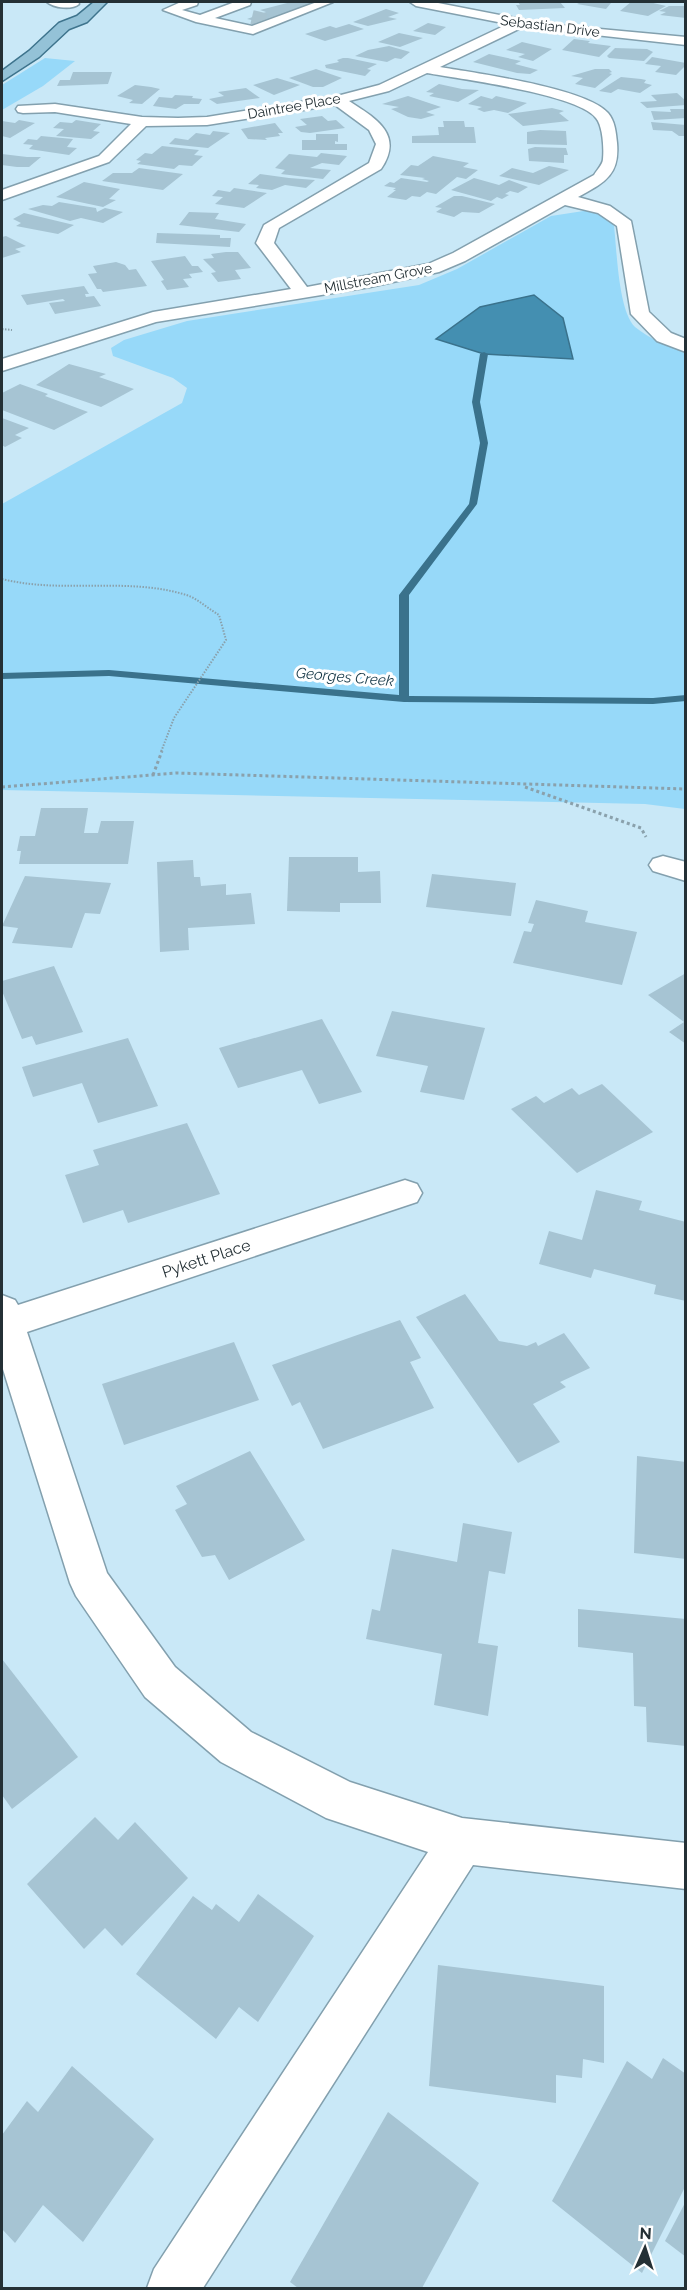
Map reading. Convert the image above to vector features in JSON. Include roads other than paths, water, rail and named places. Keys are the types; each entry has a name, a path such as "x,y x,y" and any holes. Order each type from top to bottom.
{"main road":[{"path":"2,77 34,54 64,26 82,20 101,2"},
{"path":"64,26 60,18 75,3"}],"street":[{"path":"53,2 75,3"},
{"path":"192,2 169,10 253,30 327,2"},
{"name":"Sebastian Drive","path":"416,2 520,24 686,41"},
{"path":"201,19 250,8"},
{"name":"Daintree Place","path":"23,109 57,103 142,122 207,121 337,100 384,88 520,24"},
{"name":"Millstream Grove","path":"2,365 153,316 303,293 433,268 459,257 600,178 609,166 611,160 606,121 601,113 574,100 428,69"},
{"path":"303,293 265,243 272,225 375,166 383,152 384,143 374,124 337,100"},
{"path":"2,195 104,159 142,122"},
{"path":"561,199 594,206 619,218 625,225 640,314 664,337 686,346"},
{"name":"Pykett Place","path":"4,1317 405,1193"},
{"path":"4,1317 90,1583 160,1683 236,1747 342,1802 462,1841 686,1866"},
{"path":"173,2289 462,1841"}],"waterway":[{"path":"404,699 404,595 473,504 484,443 476,402 484,354"},
{"name":"Georges Creek","path":"2,676 109,673 404,699"},
{"name":"Georges Creek","path":"404,699 653,701 686,698"}],"tunnel":[{"path":"252,17 269,21"}]}
